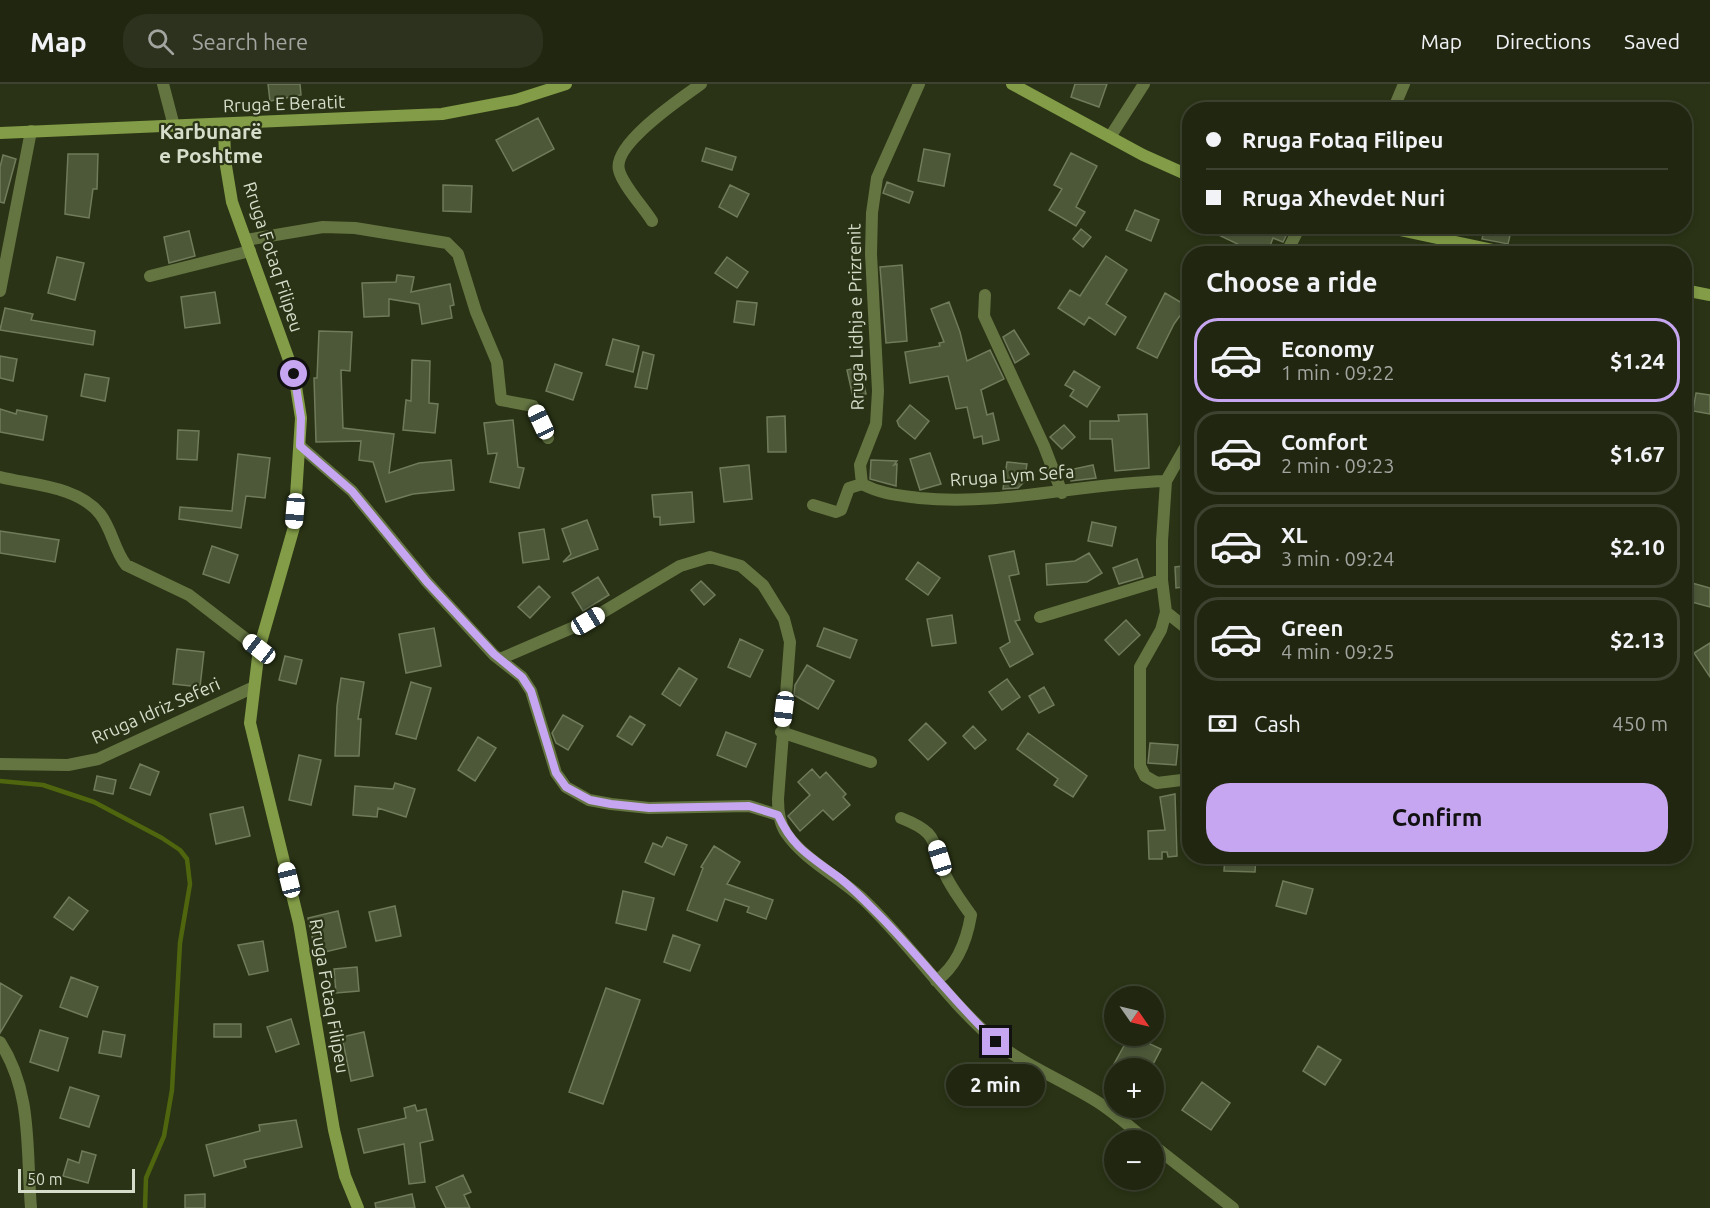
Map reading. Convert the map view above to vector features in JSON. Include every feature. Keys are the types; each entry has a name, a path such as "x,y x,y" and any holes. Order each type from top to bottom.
{"main road":[{"name":"Rruga E Beratit","path":"0,133 442,114 516,100 566,84"},
{"path":"1012,84 1110,137 1182,172"},
{"name":"Rruga Fotaq Filipeu","path":"224,124 225,160 232,202 294,374 301,418 294,527 259,649 250,723 257,760 299,923 334,1130 345,1176 358,1208"},
{"path":"1418,234 1475,246"},
{"path":"1692,292 1710,295"}],"street":[{"path":"163,84 174,126"},
{"path":"652,221 619,172 620,161 650,120 701,84"},
{"name":"Rruga Lidhja e Prizrenit","path":"862,484 860,465 876,424 878,391 871,254 872,213 877,178 919,84"},
{"path":"1110,137 1143,84"},
{"path":"1396,102 1404,84"},
{"path":"0,291 31,130"},
{"path":"150,276 248,245 323,227 365,229 447,243 458,254 476,312 496,362 501,400 533,406 548,438"},
{"path":"985,295 984,316 1044,446 1062,493"},
{"path":"300,446 352,491 399,550 500,659 522,677 531,691 556,773 566,787 590,800 611,804 649,808 749,806 778,815"},
{"path":"1182,453 1166,480 1161,580 1166,612 1161,630 1140,667 1140,766 1145,776 1156,783 1182,780"},
{"path":"0,477 65,491 86,501 100,514 126,565 189,595 259,649"},
{"name":"Rruga Lym Sefa","path":"862,484 879,494 936,499 991,500 1062,493 1124,482 1166,480"},
{"path":"813,505 836,512 841,510 849,488 862,484"},
{"path":"500,659 588,621 680,566 710,557 741,566 763,585 783,619 790,642 781,732 778,815 786,833 805,855 839,877 864,900 904,940 936,981 996,1042 1098,1102 1133,1130"},
{"path":"1040,617 1161,580"},
{"path":"1166,612 1182,625"},
{"name":"Rruga Idriz Seferi","path":"0,765 68,765 98,759 254,687"},
{"path":"781,732 871,762"},
{"path":"901,818 923,827 935,842 946,875 971,915 967,937 947,974 936,981"},
{"path":"0,1042 21,1085 25,1110 31,1208"},
{"path":"1164,1154 1233,1208"}],"building":[{"path":"268,84 300,84 301,95 270,101"},
{"path":"1075,84 1107,84 1099,107 1071,97"},
{"path":"538,118 554,149 513,171 496,140"},
{"path":"706,148 736,157 732,170 702,161"},
{"path":"924,149 950,154 944,186 918,181"},
{"path":"1071,153 1097,166 1076,207 1085,212 1076,226 1049,210 1062,189 1054,185"},
{"path":"68,154 98,154 97,189 93,189 89,218 65,214"},
{"path":"3,155 16,159 4,203 0,202 0,167"},
{"path":"887,182 913,192 909,203 883,193"},
{"path":"443,185 472,186 471,212 443,211"},
{"path":"730,185 749,194 737,217 719,207"},
{"path":"1135,210 1159,220 1151,241 1126,230"},
{"path":"1081,229 1091,237 1083,247 1073,239"},
{"path":"189,231 195,256 169,263 164,237"},
{"path":"1217,234 1287,234 1283,242 1273,238 1270,246 1242,246"},
{"path":"1483,234 1510,234 1508,244 1482,239"},
{"path":"1106,256 1127,270 1106,304 1126,317 1115,335 1089,317 1084,325 1058,308 1070,290 1080,296"},
{"path":"57,257 84,263 75,300 48,293"},
{"path":"727,257 748,272 737,288 715,273"},
{"path":"902,265 907,341 886,343 880,267"},
{"path":"397,275 414,277 411,292 450,284 454,305 450,306 452,318 422,324 419,304 389,299 389,316 364,317 362,283 396,282"},
{"path":"215,292 220,323 185,328 181,297"},
{"path":"1165,293 1182,303 1182,313 1157,358 1137,348"},
{"path":"737,301 757,303 754,325 734,322"},
{"path":"949,302 967,361 990,350 1004,379 981,390 987,415 993,413 999,440 983,444 982,436 974,438 967,407 956,409 948,376 910,383 905,352 940,346 939,343 944,342 931,309"},
{"path":"5,308 33,314 31,320 95,331 93,345 0,330"},
{"path":"1014,330 1029,354 1015,363 1003,337"},
{"path":"319,331 352,332 350,371 341,370 343,428 394,434 389,473 419,463 451,460 454,490 413,494 386,502 373,462 359,460 361,441 316,442 314,378 317,378"},
{"path":"613,339 639,346 633,372 606,365"},
{"path":"643,352 654,355 647,389 635,387"},
{"path":"0,356 17,359 13,381 0,378"},
{"path":"412,360 430,361 429,403 438,404 435,433 403,430 406,400 411,401"},
{"path":"555,364 582,373 573,400 546,391"},
{"path":"860,367 866,394 853,397 847,370"},
{"path":"1074,371 1100,387 1087,407 1070,396 1074,390 1065,385"},
{"path":"85,374 109,378 105,401 81,396"},
{"path":"1696,393 1710,395 1710,414 1693,411"},
{"path":"910,405 929,421 915,439 899,426 897,421"},
{"path":"0,409 16,414 17,410 47,416 43,440 0,432"},
{"path":"1147,414 1149,468 1115,471 1112,439 1090,439 1090,421 1119,421 1118,415"},
{"path":"785,416 786,452 768,452 767,417"},
{"path":"513,420 518,467 524,468 519,488 490,482 497,453 488,454 484,423"},
{"path":"1064,425 1075,437 1062,449 1050,437"},
{"path":"178,430 199,431 197,460 177,459"},
{"path":"930,453 941,484 920,490 910,459"},
{"path":"238,454 270,458 265,498 246,496 241,528 179,519 180,507 232,511"},
{"path":"871,460 897,461 894,465 897,464 896,486 870,479"},
{"path":"1007,462 1027,464 1024,482 1018,488 1003,489"},
{"path":"749,465 752,499 724,502 720,468"},
{"path":"1093,465 1096,478 1071,481 1069,470"},
{"path":"692,492 694,522 660,525 660,517 654,517 652,495"},
{"path":"587,520 598,549 563,562 571,554 562,529"},
{"path":"1092,522 1116,527 1112,546 1088,541"},
{"path":"544,529 549,559 523,563 519,533"},
{"path":"0,531 59,540 55,562 0,553"},
{"path":"212,546 238,555 229,583 203,574"},
{"path":"1014,551 1019,574 1009,576 1020,620 1015,621 1033,654 1010,667 1000,648 1010,642 989,556"},
{"path":"1089,553 1102,573 1087,582 1047,585 1046,564 1075,561"},
{"path":"1137,559 1143,577 1119,584 1113,568"},
{"path":"918,562 940,578 928,595 906,579"},
{"path":"1182,566 1182,587 1176,588 1175,567"},
{"path":"598,577 609,595 583,611 572,593"},
{"path":"701,581 715,595 704,605 691,590"},
{"path":"1692,583 1710,588 1710,607 1692,602"},
{"path":"539,586 550,597 530,618 518,607"},
{"path":"952,615 956,643 932,646 927,619"},
{"path":"1126,620 1140,635 1119,655 1105,640"},
{"path":"434,628 441,666 406,673 399,634"},
{"path":"824,628 857,640 850,658 817,646"},
{"path":"740,639 763,650 750,677 728,667"},
{"path":"1710,643 1710,677 1694,653"},
{"path":"177,649 204,652 200,687 173,684"},
{"path":"285,656 302,660 296,684 279,680"},
{"path":"807,665 834,681 818,709 794,695 795,685"},
{"path":"679,668 697,679 680,706 662,694"},
{"path":"341,678 364,682 358,719 361,719 359,756 335,756 337,706"},
{"path":"1007,679 1020,697 1002,710 989,692"},
{"path":"411,682 431,688 416,739 396,734"},
{"path":"1044,687 1054,705 1039,713 1029,696"},
{"path":"563,715 583,726 568,750 556,743 552,733"},
{"path":"630,716 645,725 632,745 617,736"},
{"path":"926,723 946,743 928,760 909,740"},
{"path":"973,726 986,740 975,749 963,736"},
{"path":"726,732 756,744 746,767 717,755"},
{"path":"1028,733 1087,776 1073,797 1054,785 1058,779 1017,749"},
{"path":"478,737 496,748 475,781 458,770"},
{"path":"1150,743 1178,745 1176,765 1148,763"},
{"path":"299,755 321,760 311,805 289,800"},
{"path":"140,764 159,772 150,795 130,788"},
{"path":"812,769 820,778 826,772 846,794 843,797 850,805 833,820 823,810 800,831 788,816 810,795 798,782"},
{"path":"97,776 116,780 113,794 94,790"},
{"path":"395,783 415,789 406,817 378,808 377,817 353,815 355,786 393,789"},
{"path":"1175,794 1177,856 1168,857 1167,852 1162,852 1162,859 1149,859 1148,831 1165,830 1160,797"},
{"path":"243,807 250,836 216,844 210,814"},
{"path":"667,837 687,845 674,875 645,862 653,843 662,847"},
{"path":"714,846 740,862 727,884 773,900 766,919 747,912 749,907 725,899 717,921 687,910 703,868 701,867"},
{"path":"1224,864 1256,864 1255,872 1224,871"},
{"path":"1283,881 1313,889 1306,914 1276,906"},
{"path":"623,891 654,898 646,930 616,923"},
{"path":"69,897 88,911 73,930 54,917"},
{"path":"395,906 401,936 376,941 369,912"},
{"path":"338,911 346,947 316,954 308,918"},
{"path":"673,935 700,945 690,971 664,962"},
{"path":"263,941 268,971 249,975 238,945"},
{"path":"357,967 359,991 336,993 334,969"},
{"path":"71,977 98,987 87,1017 60,1007"},
{"path":"0,983 22,996 0,1033"},
{"path":"606,988 640,1000 603,1104 569,1092"},
{"path":"291,1019 299,1044 276,1052 267,1027"},
{"path":"214,1024 241,1024 241,1037 214,1037"},
{"path":"40,1030 68,1038 58,1071 30,1062"},
{"path":"103,1031 125,1035 121,1057 99,1053"},
{"path":"364,1032 373,1076 351,1081 342,1037"},
{"path":"1124,1046 1154,1046 1161,1049 1156,1058 1117,1058"},
{"path":"1318,1046 1341,1060 1325,1085 1303,1071"},
{"path":"1202,1082 1230,1103 1211,1130 1182,1110"},
{"path":"70,1087 99,1096 89,1127 60,1118"},
{"path":"415,1105 417,1111 426,1109 433,1140 420,1143 425,1182 409,1184 404,1144 364,1153 358,1129 406,1118 404,1108"},
{"path":"296,1120 302,1147 244,1160 246,1167 214,1176 206,1145 260,1131 259,1125"},
{"path":"82,1151 96,1155 88,1183 63,1176 68,1159 79,1163"},
{"path":"463,1175 471,1192 464,1195 470,1208 446,1208 436,1187"},
{"path":"205,1194 205,1208 185,1208 185,1195"},
{"path":"412,1194 415,1208 376,1208 375,1203"}],"waterway":[{"path":"0,781 43,785 94,802 162,838 180,850 187,859 190,884 180,943 172,1090 164,1136 146,1178 145,1208"}],"district":[{"name":"Karbunarë e Poshtme","path":"211,144"}],"route":[{"path":"294,374 301,418 300,446 333,472 352,491 427,582 494,654 522,677 531,691 556,773 566,787 590,800 611,804 649,808 688,805 749,806 778,815 786,833 805,855 839,877 864,900 904,940 958,1005 996,1042"}]}
